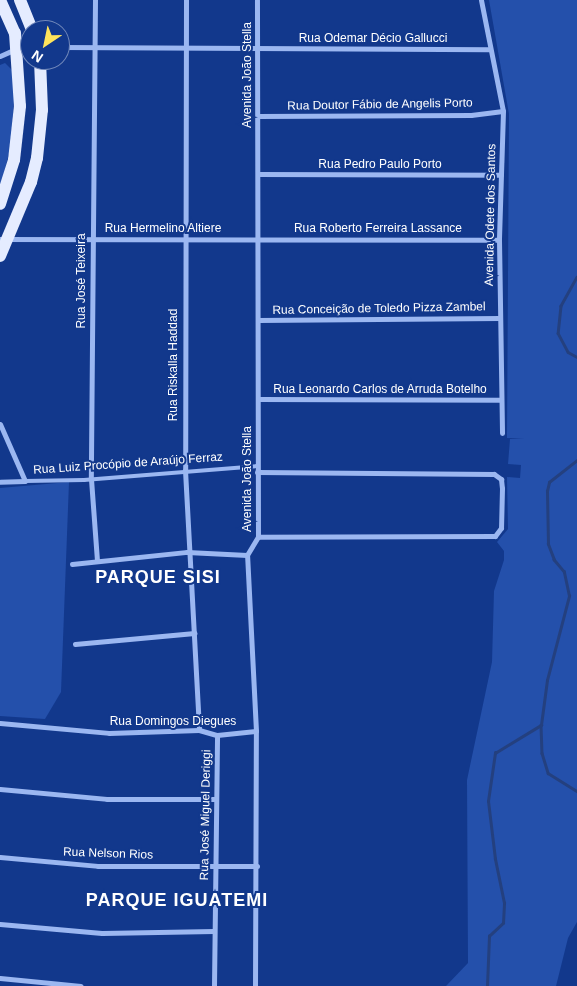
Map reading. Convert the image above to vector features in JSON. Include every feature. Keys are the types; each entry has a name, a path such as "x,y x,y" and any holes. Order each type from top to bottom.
{"main road":[{"path":"0,0 20,41"},
{"path":"20,0 28,20"},
{"path":"0,204 19,136 23,70"},
{"path":"0,256 4,238 37,158 41,118 40,70"}],"street":[{"name":"Rua José Teixeira","path":"95,0 91,479 97,561"},
{"name":"Rua Riskalla Haddad","path":"186,0 185,470 199,730"},
{"name":"Avenida João Stella","path":"247,555 258,537 257,0"},
{"name":"Avenida Odete dos Santos","path":"481,0 489,49 503,112 499,240 502,433"},
{"name":"Rua Odemar Décio Gallucci","path":"70,48 258,50 489,49"},
{"path":"0,56 20,49"},
{"name":"Rua Doutor Fábio de Angelis Porto","path":"258,116 471,115 503,112"},
{"name":"Rua Pedro Paulo Porto","path":"258,174 502,175"},
{"name":"Rua Hermelino Altiere","path":"4,238 256,239"},
{"name":"Rua Roberto Ferreira Lassance","path":"256,239 499,240"},
{"name":"Rua Conceição de Toledo Pizza Zambel","path":"258,320 500,318"},
{"name":"Rua Leonardo Carlos de Arruda Botelho","path":"258,399 501,400"},
{"path":"0,424 25,481"},
{"path":"257,469 494,474 501,479 502,488 502,525 495,536 258,537"},
{"name":"Rua Luiz Procópio de Araújo Ferraz","path":"0,482 25,481"},
{"path":"72,564 188,552 247,555 256,731 257,866 255,986"},
{"path":"75,644 194,633"},
{"name":"Rua Domingos Diegues","path":"0,723 109,732 199,730 217,735 256,731"},
{"name":"Rua José Miguel Deriggi","path":"214,986 214,799 217,735"},
{"path":"0,789 107,799 214,799"},
{"name":"Rua Nelson Rios","path":"0,857 98,866 257,866"},
{"path":"0,924 102,933 214,931"},
{"path":"0,978 81,986"}],"lane":[{"name":"Rua Luiz Procópio de Araújo Ferraz","path":"25,481 91,479 185,470 257,469"}],"shaded area":[{"path":"489,0 577,0 577,922 568,938 556,986 446,986 468,963 467,780 492,662 494,591 504,560 504,551 497,542 508,529 507,477 520,478 521,465 508,464 510,439 524,439 507,438 509,114"},
{"path":"5,63 14,72 15,81 11,146 0,188 0,65"},
{"path":"69,482 61,692 45,719 0,716 0,488"}],"waterway":[{"path":"577,277 561,306 558,333 568,352 577,357"},
{"path":"487,986 489,936 503,923 504,903 495,859 488,801 495,753 541,725 547,680 569,596 564,572 554,560 548,544 547,491 549,482 577,460"},
{"path":"541,725 542,753 548,773 577,791"}],"district":[{"name":"PARQUE SISI","path":"158,577"},
{"name":"PARQUE IGUATEMI","path":"177,900"}]}
